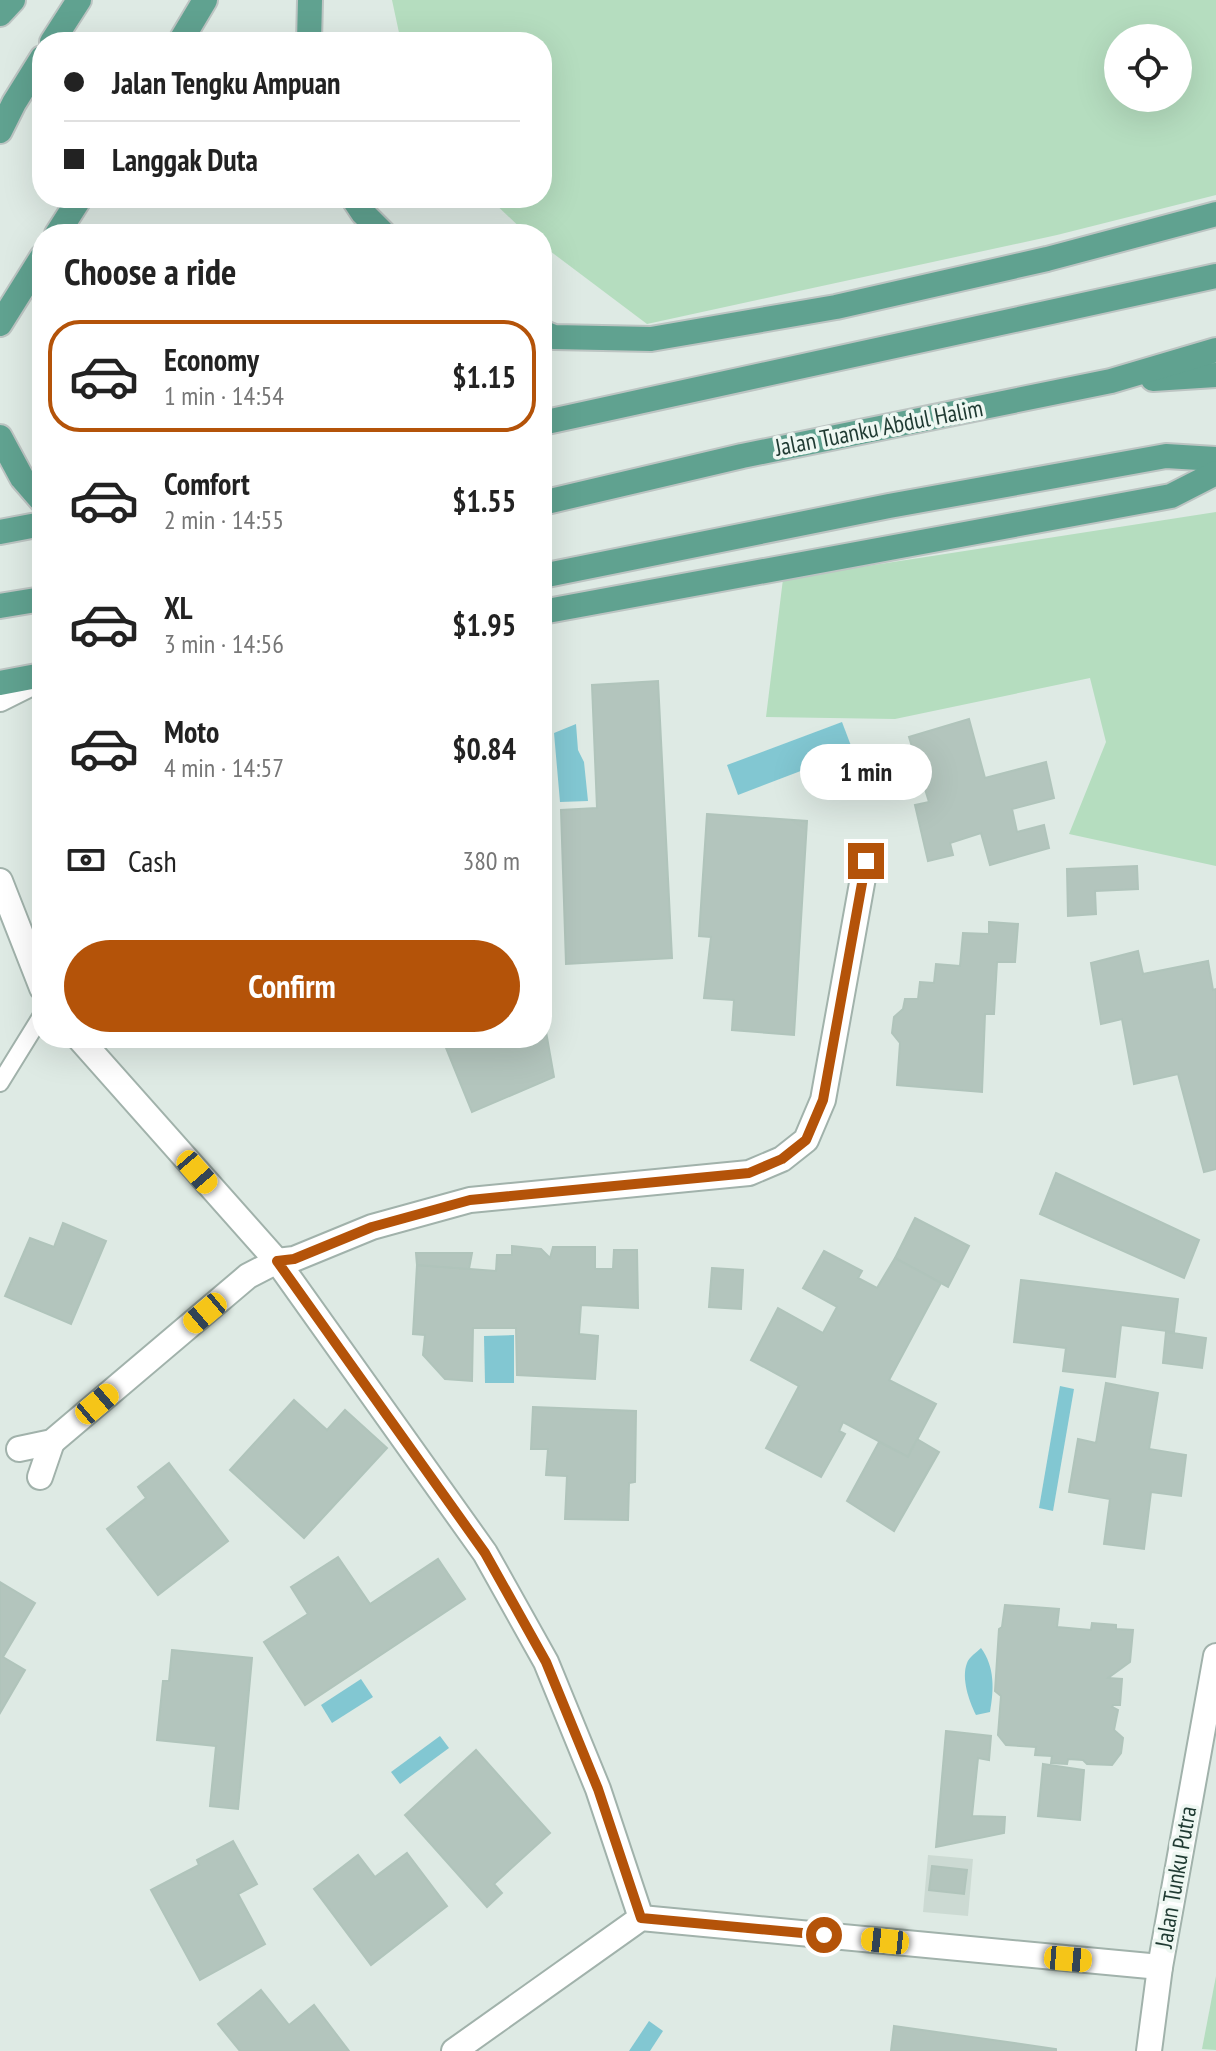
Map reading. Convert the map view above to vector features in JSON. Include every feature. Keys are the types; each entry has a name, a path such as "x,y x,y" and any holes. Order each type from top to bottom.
{"main road":[{"path":"0,14 13,0"},
{"path":"58,32 79,0"},
{"path":"185,32 205,0"},
{"path":"309,32 310,0"},
{"path":"0,131 32,74"},
{"path":"360,208 374,224"},
{"path":"552,336 651,339 836,307 1047,259 1216,214"},
{"path":"0,324 32,273"},
{"path":"552,421 1216,276"},
{"name":"Jalan Tuanku Abdul Halim","path":"552,501 742,456 1111,381 1216,350"},
{"path":"1111,381 1216,375"},
{"path":"0,437 22,478 32,490"},
{"path":"552,574 889,506 1166,456 1216,459"},
{"path":"552,610 1171,496 1216,473"},
{"path":"0,532 32,526"},
{"path":"0,606 32,601"},
{"path":"0,683 32,678"}],"street":[{"path":"0,699 32,681"},
{"path":"19,1449 52,1442 248,1276 277,1261 294,1259 372,1227 470,1200 749,1173 782,1159 806,1140 823,1100 866,861"},
{"path":"0,881 32,963"},
{"path":"88,1048 277,1261 485,1553 546,1662 598,1789 641,1918"},
{"path":"40,1477 52,1442"},
{"name":"Jalan Tunku Putra","path":"1149,2051 1160,1967 1216,1656"},
{"path":"454,2051 641,1918 1160,1967"}],"lane":[{"path":"0,1083 32,1031"}],"shaded area":[{"path":"928,1855 973,1859 968,1916 923,1912"}],"green space":[{"path":"392,0 1216,0 1216,195 1057,235 647,324 552,253 552,224 516,224 500,208 552,208 552,32 399,32"},
{"path":"1216,512 1216,866 1069,834 1106,742 1090,678 895,719 766,717 783,579"},
{"path":"1216,1976 1216,2050 1202,2049"}],"water":[{"path":"842,722 853,751 738,795 727,765"},
{"path":"576,724 588,801 560,802 554,733"},
{"path":"514,1335 514,1383 485,1383 484,1336"},
{"path":"1060,1386 1074,1389 1053,1511 1039,1508"},
{"path":"981,1648 991,1671 992,1695 990,1712 976,1715 967,1689 965,1669 969,1659"},
{"path":"361,1679 373,1697 332,1723 321,1705"},
{"path":"440,1736 449,1748 400,1784 391,1772"},
{"path":"649,2021 663,2031 650,2051 629,2051"}],"building":[{"path":"658,681 672,958 566,964 561,810 597,808 592,685"},
{"path":"969,719 985,778 1046,762 1054,798 1012,809 1017,832 1044,825 1049,848 990,865 981,833 950,843 953,855 928,861 915,805 929,802 909,737"},
{"path":"707,814 807,821 794,1035 732,1030 734,1000 704,998 711,937 699,936"},
{"path":"1137,866 1138,889 1095,891 1096,914 1068,916 1067,869"},
{"path":"989,922 1018,924 1015,962 997,962 994,1014 985,1014 982,1092 897,1085 900,1043 892,1033 894,1017 903,1009 905,999 918,999 920,982 934,983 936,964 960,966 963,933 989,934"},
{"path":"1138,951 1143,974 1208,961 1213,990 1216,989 1216,1169 1204,1172 1178,1074 1134,1084 1122,1019 1101,1024 1091,963"},
{"path":"446,1048 549,1048 554,1077 472,1112"},
{"path":"1056,1173 1199,1240 1184,1278 1040,1214"},
{"path":"915,1218 969,1246 948,1287 895,1258"},
{"path":"63,1223 106,1241 71,1324 5,1296 30,1238 54,1247"},
{"path":"512,1246 541,1249 550,1258 553,1247 595,1247 595,1269 613,1269 614,1250 637,1250 638,1308 581,1305 579,1334 598,1336 595,1379 517,1375 516,1328 473,1328 472,1381 445,1379 423,1355 425,1335 413,1334 417,1265 496,1271 497,1255 512,1255"},
{"path":"824,1251 862,1271 858,1278 877,1288 895,1258 941,1283 889,1380 936,1404 908,1457 843,1422 839,1431 845,1434 821,1477 766,1448 799,1386 751,1360 778,1308 823,1333 837,1307 803,1288"},
{"path":"416,1253 472,1253 469,1269 417,1265"},
{"path":"712,1268 743,1270 741,1309 709,1307"},
{"path":"1021,1280 1178,1299 1174,1332 1121,1325 1115,1377 1063,1371 1066,1348 1014,1342"},
{"path":"1166,1332 1206,1338 1202,1368 1163,1363"},
{"path":"1106,1383 1158,1393 1149,1449 1186,1455 1181,1496 1151,1492 1144,1549 1104,1544 1110,1499 1069,1492 1078,1439 1096,1443"},
{"path":"294,1400 327,1430 345,1410 387,1448 304,1538 230,1470"},
{"path":"533,1407 636,1411 635,1482 629,1483 628,1520 565,1519 567,1476 546,1475 548,1449 531,1449"},
{"path":"917,1439 939,1452 894,1531 847,1501 879,1442 908,1457"},
{"path":"169,1463 228,1541 158,1595 107,1529 146,1498 138,1487"},
{"path":"338,1557 370,1604 438,1559 465,1599 305,1705 264,1642 308,1614 291,1587"},
{"path":"0,1582 35,1603 3,1657 25,1670 0,1713"},
{"path":"1005,1605 1059,1609 1057,1627 1091,1630 1092,1623 1133,1630 1130,1662 1108,1678 1122,1679 1120,1705 1112,1707 1118,1710 1114,1730 1123,1738 1121,1753 1112,1765 1068,1759 1067,1764 1051,1763 1052,1756 1035,1755 1036,1747 1006,1745 998,1735 1001,1696 995,1691 999,1629 1002,1627"},
{"path":"172,1650 252,1658 238,1809 210,1806 216,1746 157,1740 163,1681 169,1681"},
{"path":"946,1731 991,1736 989,1760 978,1758 972,1816 1005,1817 1004,1833 936,1847"},
{"path":"476,1750 550,1833 494,1884 502,1893 487,1907 405,1815"},
{"path":"1043,1764 1084,1770 1080,1820 1038,1816"},
{"path":"233,1841 257,1884 238,1894 265,1944 200,1980 151,1890 199,1865 197,1860"},
{"path":"407,1853 447,1906 371,1965 314,1889 358,1855 375,1877"},
{"path":"932,1866 967,1870 964,1894 929,1890"},
{"path":"261,1990 289,2025 314,2005 349,2051 240,2051 218,2024"},
{"path":"894,2026 1056,2049 1056,2051 891,2051"}],"route":[{"path":"824,1935 641,1918 598,1789 546,1662 485,1553 277,1261 294,1259 372,1227 470,1200 749,1173 782,1159 806,1140 823,1100 866,861"}]}
